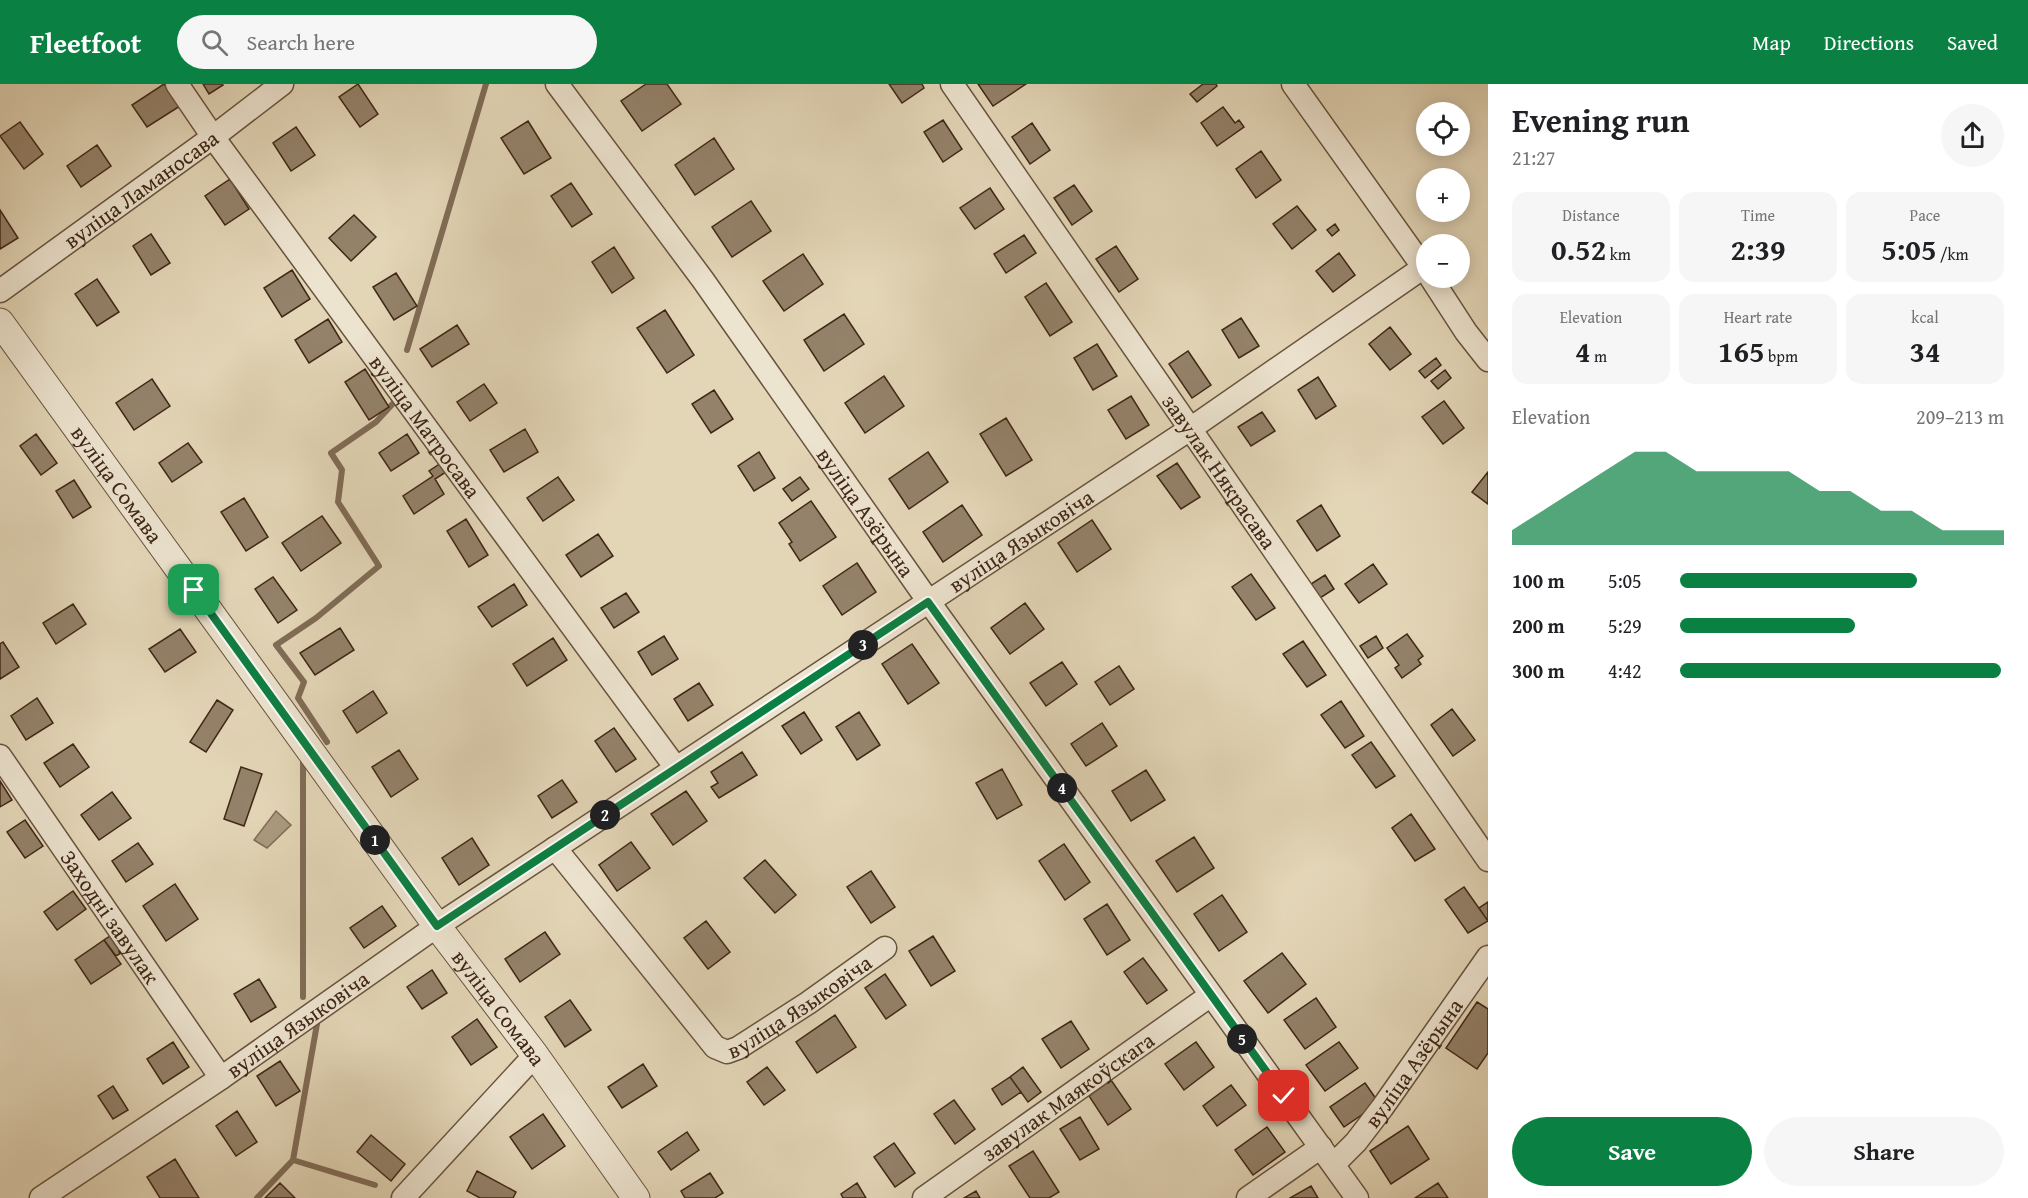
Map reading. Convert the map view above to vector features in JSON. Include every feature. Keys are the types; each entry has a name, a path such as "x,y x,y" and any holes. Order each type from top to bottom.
{"street":[{"name":"вуліца Матросава","path":"177,84 213,137 676,768"},
{"name":"вуліца Ламаносава","path":"0,291 213,137 282,84"},
{"name":"вуліца Азёрына","path":"557,84 703,280 928,602 1357,1198"},
{"name":"завулак Някрасава","path":"952,84 1488,860"},
{"path":"1293,84 1416,257"},
{"name":"вуліца Языковіча","path":"41,1198 221,1078 437,926 1416,279"},
{"path":"1437,288 1466,332 1488,360"},
{"name":"вуліца Сомава","path":"0,322 437,926 535,1055 636,1198"},
{"name":"Заходні завулак","path":"0,756 221,1078"},
{"name":"вуліца Языковіча","path":"555,848 715,1047 727,1052 738,1048 808,1003 885,948"},
{"name":"вуліца Азёрына","path":"1248,1198 1356,1142 1488,957"},
{"name":"завулак Маякоўскага","path":"924,1198 1211,995"},
{"path":"403,1198 535,1055"}],"shaded area":[{"path":"276,811 291,825 267,848 254,840"}],"building":[{"path":"164,84 180,106 147,127 132,105"},
{"path":"203,84 222,84 223,85 209,94"},
{"path":"358,84 378,114 360,127 339,97"},
{"path":"646,84 667,84 681,104 642,131 621,101"},
{"path":"889,84 922,84 924,88 902,103"},
{"path":"978,84 1026,84 993,106"},
{"path":"1203,84 1216,84 1217,86 1197,102 1190,94"},
{"path":"1223,107 1235,123 1239,120 1244,127 1217,146 1201,123"},
{"path":"943,120 962,149 943,162 924,132"},
{"path":"528,121 551,158 524,174 501,138"},
{"path":"20,122 43,154 24,169 0,136"},
{"path":"1032,123 1050,150 1030,164 1012,137"},
{"path":"296,127 315,155 291,171 273,143"},
{"path":"714,138 734,169 695,195 675,165"},
{"path":"97,145 111,166 81,187 67,166"},
{"path":"1261,151 1281,180 1256,198 1236,169"},
{"path":"230,179 249,209 225,225 205,196"},
{"path":"571,183 592,214 572,227 551,196"},
{"path":"1074,185 1092,211 1072,225 1054,198"},
{"path":"990,188 1004,209 975,229 960,208"},
{"path":"751,201 771,231 732,257 712,227"},
{"path":"1297,206 1316,230 1292,249 1273,224"},
{"path":"0,210 18,238 0,249"},
{"path":"354,215 376,237 351,261 329,238"},
{"path":"1335,224 1339,230 1332,236 1327,230"},
{"path":"151,234 170,263 151,275 133,246"},
{"path":"1024,235 1036,253 1006,273 994,254"},
{"path":"1116,246 1138,279 1119,292 1096,259"},
{"path":"614,247 634,278 612,293 592,262"},
{"path":"1339,253 1355,275 1333,292 1316,271"},
{"path":"803,254 823,284 784,311 763,281"},
{"path":"292,270 310,299 282,317 264,288"},
{"path":"396,273 417,306 394,320 373,287"},
{"path":"97,279 119,312 97,326 75,294"},
{"path":"1046,283 1072,322 1050,336 1025,297"},
{"path":"665,310 694,355 667,373 637,328"},
{"path":"844,314 864,344 824,371 804,340"},
{"path":"1241,318 1259,346 1239,358 1222,330"},
{"path":"328,319 342,342 309,363 295,340"},
{"path":"457,325 469,344 432,367 420,349"},
{"path":"1390,327 1411,354 1390,370 1369,344"},
{"path":"1097,344 1117,376 1093,390 1074,358"},
{"path":"1188,351 1211,385 1192,398 1169,364"},
{"path":"1436,358 1441,365 1425,378 1419,371"},
{"path":"365,369 389,407 369,420 345,382"},
{"path":"1445,370 1451,378 1438,389 1431,381"},
{"path":"884,376 904,406 865,433 845,403"},
{"path":"1318,377 1336,406 1316,419 1298,390"},
{"path":"152,379 170,406 134,430 116,403"},
{"path":"484,384 497,403 470,421 457,402"},
{"path":"714,390 733,419 711,433 692,404"},
{"path":"1131,396 1149,425 1126,439 1108,410"},
{"path":"1444,401 1464,428 1443,444 1422,417"},
{"path":"1262,412 1275,431 1251,446 1238,427"},
{"path":"1006,418 1032,460 1006,476 980,434"},
{"path":"525,429 538,452 504,472 490,450"},
{"path":"36,434 57,463 41,475 20,446"},
{"path":"407,434 419,453 391,471 379,453"},
{"path":"188,443 202,462 172,482 159,463"},
{"path":"759,452 775,478 754,491 738,466"},
{"path":"928,452 948,482 909,509 889,479"},
{"path":"441,463 446,472 435,479 444,494 414,514 403,496 433,476 429,471"},
{"path":"1177,463 1200,497 1181,509 1157,476"},
{"path":"1488,472 1488,504 1472,492"},
{"path":"558,477 574,500 543,521 527,498"},
{"path":"800,477 809,489 792,501 783,489"},
{"path":"74,480 91,507 73,518 56,491"},
{"path":"244,498 268,537 246,551 221,512"},
{"path":"811,501 836,537 800,561 789,544 792,542 779,523"},
{"path":"962,505 982,535 943,562 923,532"},
{"path":"1321,505 1340,536 1317,551 1297,521"},
{"path":"322,516 341,543 301,571 282,543"},
{"path":"466,519 488,555 469,567 447,531"},
{"path":"1092,520 1111,549 1077,572 1058,543"},
{"path":"598,534 613,556 581,577 566,555"},
{"path":"857,563 876,592 842,615 823,586"},
{"path":"1373,564 1387,584 1359,603 1345,584"},
{"path":"1251,574 1275,608 1256,620 1232,587"},
{"path":"1325,575 1334,589 1320,598 1311,584"},
{"path":"273,577 297,610 278,623 255,589"},
{"path":"514,584 527,605 492,627 478,607"},
{"path":"626,593 639,612 614,628 601,608"},
{"path":"1025,603 1044,629 1010,654 991,628"},
{"path":"73,604 86,624 56,644 43,623"},
{"path":"340,628 354,650 315,675 300,653"},
{"path":"180,629 196,652 165,672 149,649"},
{"path":"1407,634 1423,656 1418,660 1421,664 1402,678 1395,668 1399,665 1387,648"},
{"path":"664,636 678,659 652,675 638,652"},
{"path":"1376,636 1383,648 1368,658 1360,646"},
{"path":"553,638 567,660 527,686 513,664"},
{"path":"1303,641 1326,675 1307,687 1283,654"},
{"path":"3,642 19,667 0,679 0,644"},
{"path":"912,644 939,683 908,704 882,664"},
{"path":"1062,662 1077,684 1046,706 1030,683"},
{"path":"1119,666 1134,689 1110,705 1095,682"},
{"path":"699,683 713,705 688,721 674,699"},
{"path":"373,691 387,713 357,733 343,711"},
{"path":"37,698 53,723 26,740 11,716"},
{"path":"217,700 233,710 206,752 190,742"},
{"path":"1341,701 1364,736 1345,748 1321,715"},
{"path":"1452,709 1475,740 1453,756 1431,725"},
{"path":"804,712 822,740 801,754 782,726"},
{"path":"859,712 880,745 857,760 836,727"},
{"path":"1102,723 1117,746 1086,766 1071,744"},
{"path":"614,728 636,759 616,772 595,741"},
{"path":"1371,742 1395,776 1376,788 1352,755"},
{"path":"73,744 89,767 60,787 44,763"},
{"path":"399,750 418,779 391,797 372,767"},
{"path":"742,752 757,775 719,798 711,787 718,783 711,772"},
{"path":"241,767 262,774 244,826 224,819"},
{"path":"1002,769 1022,805 997,819 976,783"},
{"path":"1146,770 1165,800 1131,821 1112,791"},
{"path":"562,780 577,802 552,818 538,796"},
{"path":"0,781 12,800 0,807"},
{"path":"686,791 707,821 673,845 651,814"},
{"path":"112,792 131,818 99,840 81,815"},
{"path":"1411,814 1435,849 1415,861 1392,828"},
{"path":"25,820 43,846 25,858 7,832"},
{"path":"1194,837 1214,868 1177,892 1156,861"},
{"path":"472,838 489,865 459,885 442,858"},
{"path":"631,842 650,868 617,891 599,865"},
{"path":"138,843 153,864 126,882 112,861"},
{"path":"1064,844 1090,882 1065,900 1039,861"},
{"path":"765,860 796,895 775,913 744,878"},
{"path":"871,871 895,907 871,923 847,887"},
{"path":"175,884 198,919 166,941 143,906"},
{"path":"1464,887 1488,921 1468,933 1445,900"},
{"path":"73,891 86,909 57,930 44,912"},
{"path":"1222,895 1247,932 1219,951 1194,914"},
{"path":"1488,902 1488,921 1479,908"},
{"path":"1107,904 1130,940 1107,955 1084,919"},
{"path":"382,906 396,926 364,948 350,928"},
{"path":"706,921 730,952 708,969 684,938"},
{"path":"545,932 560,954 520,982 505,959"},
{"path":"110,936 121,953 116,956 104,940"},
{"path":"933,936 955,971 931,986 909,951"},
{"path":"104,940 121,964 91,984 75,960"},
{"path":"1282,953 1306,984 1268,1013 1244,981"},
{"path":"1143,958 1167,990 1147,1004 1124,972"},
{"path":"432,970 447,993 422,1009 407,987"},
{"path":"885,974 906,1005 886,1019 865,988"},
{"path":"259,979 276,1007 251,1022 234,994"},
{"path":"1316,998 1336,1027 1305,1049 1284,1020"},
{"path":"570,1000 591,1030 565,1047 545,1017"},
{"path":"1477,1002 1488,1009 1488,1053 1477,1069 1446,1048"},
{"path":"835,1015 856,1047 817,1073 796,1042"},
{"path":"477,1019 497,1047 471,1065 452,1037"},
{"path":"1071,1021 1089,1049 1061,1068 1042,1039"},
{"path":"173,1042 189,1067 163,1084 147,1059"},
{"path":"1196,1042 1214,1067 1184,1090 1165,1064"},
{"path":"1339,1042 1358,1068 1325,1091 1306,1065"},
{"path":"280,1061 300,1091 276,1106 257,1076"},
{"path":"643,1064 657,1086 622,1108 608,1087"},
{"path":"767,1067 785,1090 764,1105 747,1082"},
{"path":"1023,1067 1041,1092 1028,1102 1010,1077"},
{"path":"1010,1077 1021,1092 1002,1105 992,1089"},
{"path":"1111,1080 1131,1109 1108,1125 1089,1096"},
{"path":"1365,1083 1379,1103 1344,1127 1330,1107"},
{"path":"1231,1085 1246,1105 1217,1126 1203,1106"},
{"path":"113,1086 128,1110 113,1119 98,1096"},
{"path":"954,1100 975,1129 955,1144 934,1114"},
{"path":"237,1111 257,1142 236,1156 216,1126"},
{"path":"543,1114 565,1146 532,1169 510,1137"},
{"path":"1080,1117 1099,1149 1080,1160 1060,1129"},
{"path":"1408,1126 1429,1159 1391,1184 1370,1151"},
{"path":"1267,1127 1285,1152 1253,1175 1235,1150"},
{"path":"687,1132 699,1150 671,1170 658,1152"},
{"path":"371,1135 405,1164 391,1181 357,1152"},
{"path":"894,1143 915,1173 895,1187 874,1157"},
{"path":"1033,1151 1059,1192 1049,1198 1030,1198 1009,1166"},
{"path":"175,1159 199,1198 160,1198 147,1177"},
{"path":"477,1171 516,1192 513,1198 480,1198 467,1191"},
{"path":"710,1173 723,1193 715,1198 685,1198 681,1191"},
{"path":"280,1183 295,1198 265,1198"},
{"path":"857,1183 866,1198 843,1198 841,1194"},
{"path":"1438,1183 1448,1198 1415,1198"},
{"path":"1311,1186 1318,1198 1290,1198"},
{"path":"976,1191 980,1198 964,1198"}],"waterway":[{"path":"407,350 486,84"},
{"path":"327,742 298,698 304,682 276,645 316,618 379,566 338,502 342,470 331,453 376,422 399,397"},
{"path":"303,761 303,997"},
{"path":"293,1160 317,1024"},
{"path":"257,1198 293,1160 375,1185"}],"route":[{"path":"194,590 437,926 928,602 1284,1096"}]}
